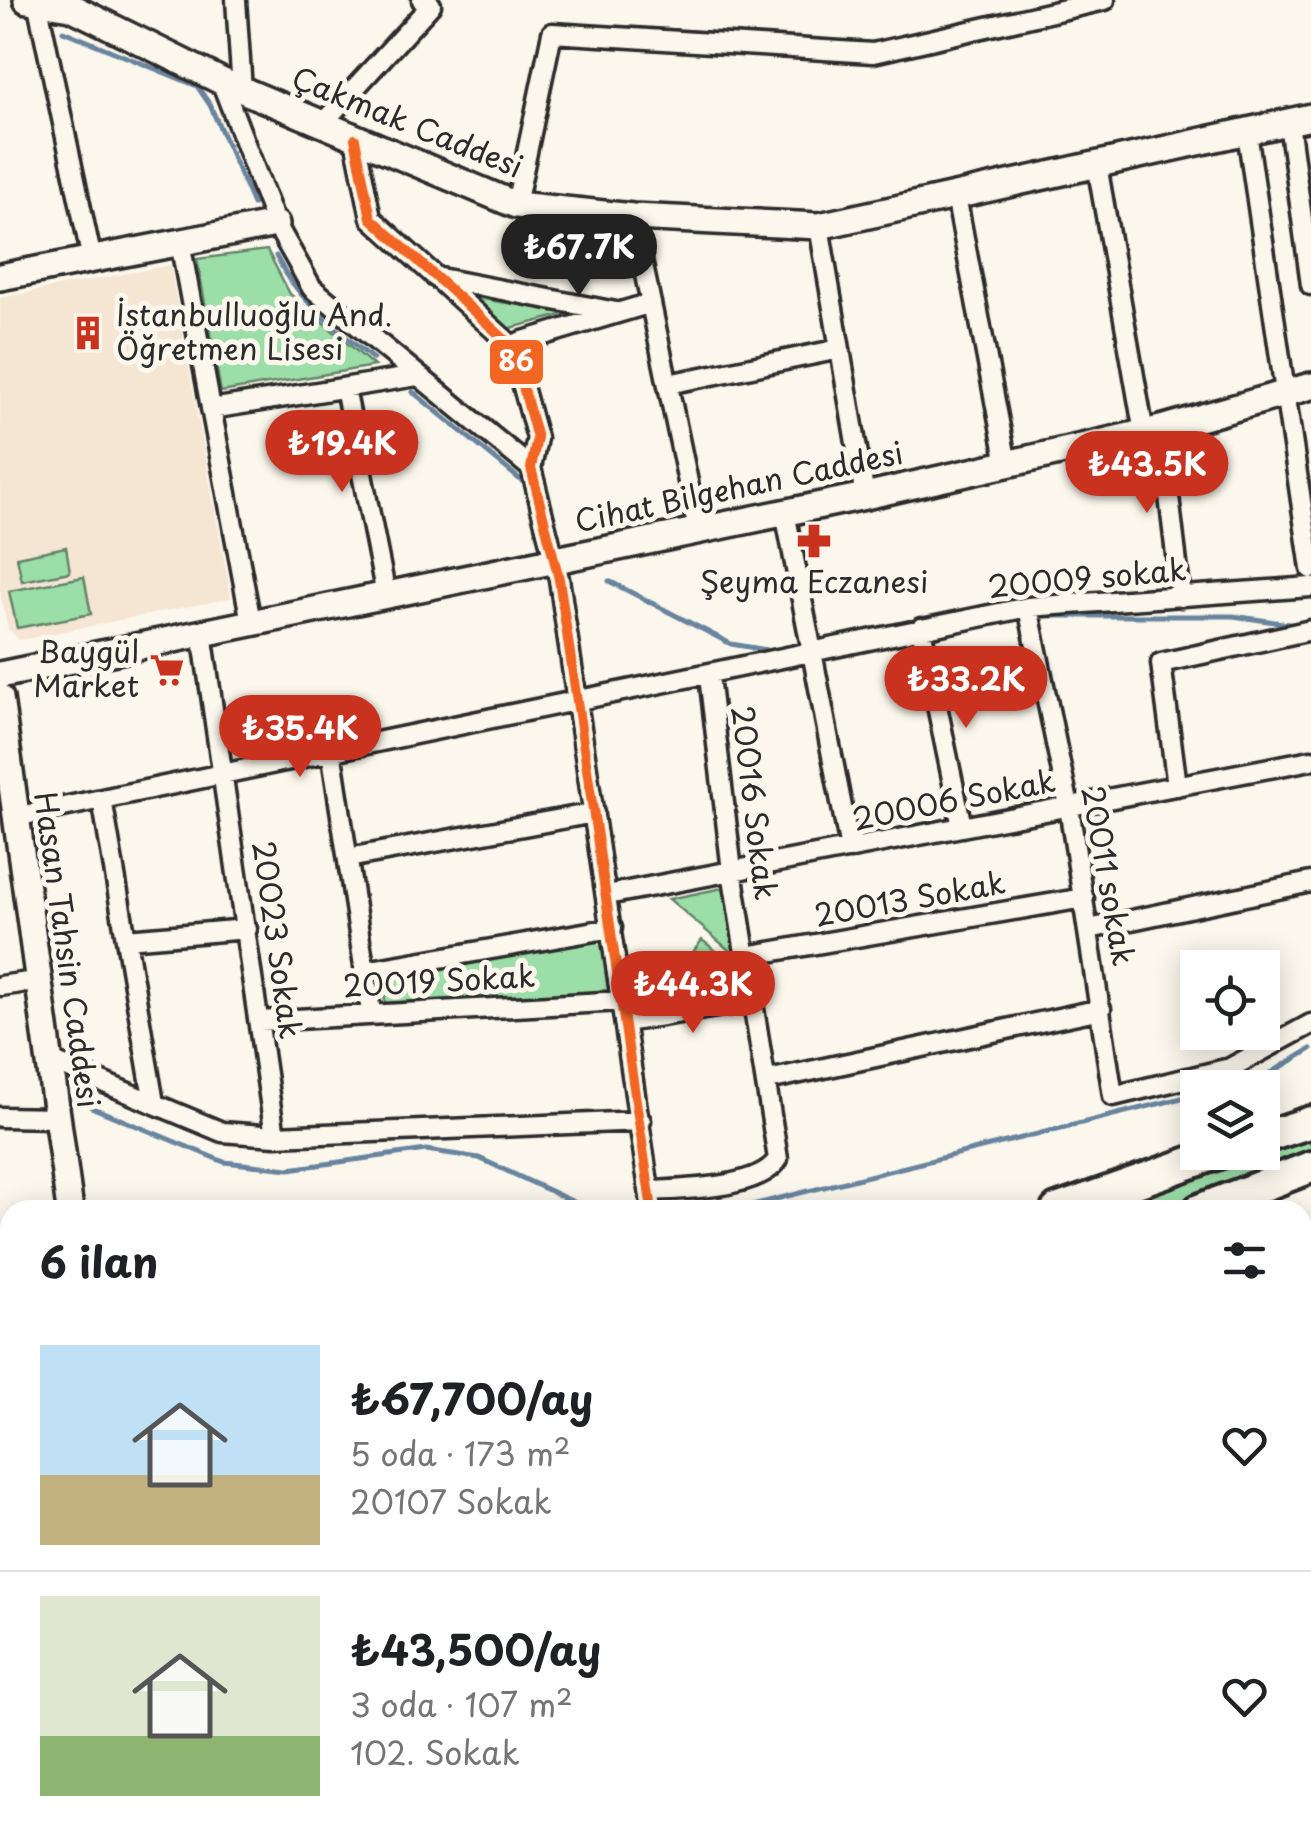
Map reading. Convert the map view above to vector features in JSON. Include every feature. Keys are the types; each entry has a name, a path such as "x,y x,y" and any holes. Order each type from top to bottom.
{"highway":[{"path":"1280,1132 1311,1122"},
{"path":"1085,1200 1180,1166"},
{"path":"1226,1200 1311,1168"}],"main road":[{"name":"Çakmak Caddesi","path":"27,0 71,7 321,125 516,204 633,217 820,226 1300,120"},
{"path":"0,277 276,224"},
{"name":"Cihat Bilgehan Caddesi","path":"0,675 864,496 1152,431 1311,386"},
{"name":"Hasan Tahsin Caddesi","path":"0,698 68,1200"}],"street":[{"path":"236,0 232,85 276,224 312,288 531,468"},
{"path":"321,125 432,5 422,0"},
{"path":"516,204 552,33 873,53 1105,0"},
{"path":"49,2 92,260"},
{"path":"1300,120 1311,285"},
{"path":"1247,132 1311,569"},
{"path":"354,139 370,218 512,346 536,438 531,468 555,560 651,1200"},
{"path":"1097,164 1152,431 1181,597"},
{"path":"956,196 1006,464"},
{"path":"633,217 698,530"},
{"path":"820,226 864,496"},
{"path":"180,242 251,622"},
{"path":"434,277 616,312"},
{"path":"520,342 651,303"},
{"path":"668,384 840,349"},
{"path":"211,409 416,376"},
{"path":"345,388 386,594"},
{"path":"785,512 850,849"},
{"name":"20009 sokak","path":"15,817 225,771 709,676 812,651 1029,614 1311,588"},
{"name":"20011 sokak","path":"1029,614 1084,898 1113,1096 1230,1068 1311,1024"},
{"path":"1177,786 1161,663 1311,630"},
{"name":"20023 Sokak","path":"202,633 276,1136"},
{"path":"922,634 962,827"},
{"name":"20016 Sokak","path":"655,1200 715,1186 774,1166 778,1159 732,872 709,676"},
{"path":"331,750 371,1012"},
{"name":"20006 Sokak","path":"606,896 1311,760"},
{"path":"102,799 154,1103"},
{"path":"348,858 594,813"},
{"path":"1089,929 1311,882"},
{"name":"20013 Sokak","path":"746,956 1084,898"},
{"path":"365,970 612,928"},
{"path":"126,939 247,929"},
{"path":"0,986 36,981"},
{"name":"20019 Sokak","path":"260,1021 622,1000"},
{"path":"625,1022 754,1001"},
{"path":"768,1080 1101,1010"},
{"path":"47,1059 222,1132 276,1136 641,1121"},
{"path":"0,1117 56,1118"}],"shaded area":[{"path":"170,265 231,598 20,640 8,629 0,591 0,298"}],"green space":[{"path":"267,250 290,294 374,366 221,392 197,259"},
{"path":"470,297 570,313 507,329"},
{"path":"66,547 70,572 22,581 17,557"},
{"path":"84,577 91,614 17,628 9,591"},
{"path":"723,888 736,956 669,899"},
{"path":"600,937 610,991 385,1003 383,975"},
{"path":"702,940 734,965 740,991 661,1005 656,983 662,980 672,998 680,996 695,980 684,964"},
{"path":"1311,1137 1311,1153 1280,1165 1280,1148"},
{"path":"1214,1170 1268,1170 1193,1200 1125,1200"}],"waterway":[{"path":"63,31 197,86 210,105 253,204"},
{"path":"276,256 306,300 373,359"},
{"path":"413,392 523,482"},
{"path":"609,581 731,644 767,650"},
{"path":"1035,616 1233,616 1296,625"},
{"path":"1276,1070 1311,1049"},
{"path":"772,1200 1180,1098"},
{"path":"91,1107 224,1162 289,1169 426,1150 479,1158 569,1200"}],"transit line":[{"name":"86","path":"355,139 371,218 512,346 537,438 531,468 559,579 651,1200"}],"place":[{"name":"İstanbulluoğlu And. Öğretmen Lisesi","path":"88,333"},
{"name":"Şeyma Eczanesi","path":"814,541"},
{"name":"Baygül Market","path":"167,670"}]}
